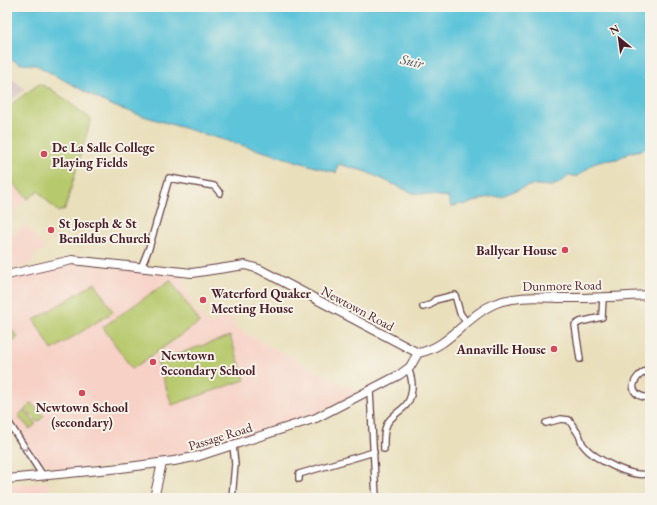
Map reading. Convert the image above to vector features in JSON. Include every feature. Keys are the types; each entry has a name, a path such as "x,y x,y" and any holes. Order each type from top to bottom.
{"main road":[{"name":"Newtown Road","path":"7,275 70,260 87,260 141,268 196,273 250,265 418,353"},
{"name":"Dunmore Road","path":"418,353 440,345 490,306 511,299 530,297 571,298 650,294"},
{"name":"Passage Road","path":"7,479 162,463 186,459 233,446 316,418 370,391 408,369 418,353"},
{"path":"154,498 162,463"}],"street":[{"path":"141,268 149,248 170,178 214,186 220,193"},
{"path":"423,307 430,305 435,300 455,295 460,313 467,323"},
{"path":"580,359 575,325 580,322 602,317 603,297"},
{"path":"384,449 386,424 404,408 412,389 412,377 408,369"},
{"path":"650,369 639,375 634,385 634,390 639,396 650,398"},
{"path":"370,391 376,498"},
{"path":"546,423 561,419 569,420 579,434 583,446 592,453 614,466 637,475 650,473"},
{"path":"8,422 43,476"},
{"path":"232,498 235,464 233,446"},
{"path":"299,479 299,474 374,452"}],"shaded area":[{"path":"7,75 25,89 7,104"},
{"path":"7,177 28,199 7,218"},
{"path":"25,224 45,249 33,254 32,264 7,271 7,240"},
{"name":"Newtown Secondary School","path":"73,263 181,276 194,309 211,325 228,313 234,326 241,331 359,393 319,412 224,445 185,455 98,468 59,470 35,459 7,416 7,280"},
{"path":"49,483 51,498 7,498 7,484"}],"green space":[{"name":"De La Salle College Playing Fields","path":"39,84 51,89 91,119 65,209 58,212 38,191 28,199 7,177 7,107"},
{"path":"170,280 200,322 132,369 103,327"},
{"path":"95,283 113,312 52,350 34,320"},
{"path":"7,325 18,337 12,343 7,338"},
{"path":"230,336 245,380 172,405 157,361"},
{"path":"31,403 44,416 38,422 25,409"},
{"path":"24,410 36,424 30,429 18,416"}],"water":[{"name":"Suir","path":"7,7 650,7 650,148 632,152 617,159 596,162 578,176 569,176 558,184 551,186 528,186 501,196 488,197 465,205 460,204 451,207 448,197 413,193 364,171 338,164 336,173 133,113 108,104 36,65 21,64 7,57"}],"place":[{"name":"De La Salle College Playing Fields","path":"44,154"},
{"name":"St Joseph & St Benildus Church","path":"51,230"},
{"name":"Ballycar House","path":"565,250"},
{"name":"Waterford Quaker Meeting House","path":"203,300"},
{"name":"Annaville House","path":"554,349"},
{"name":"Newtown Secondary School","path":"153,362"},
{"name":"Newtown School (secondary)","path":"82,393"}]}
